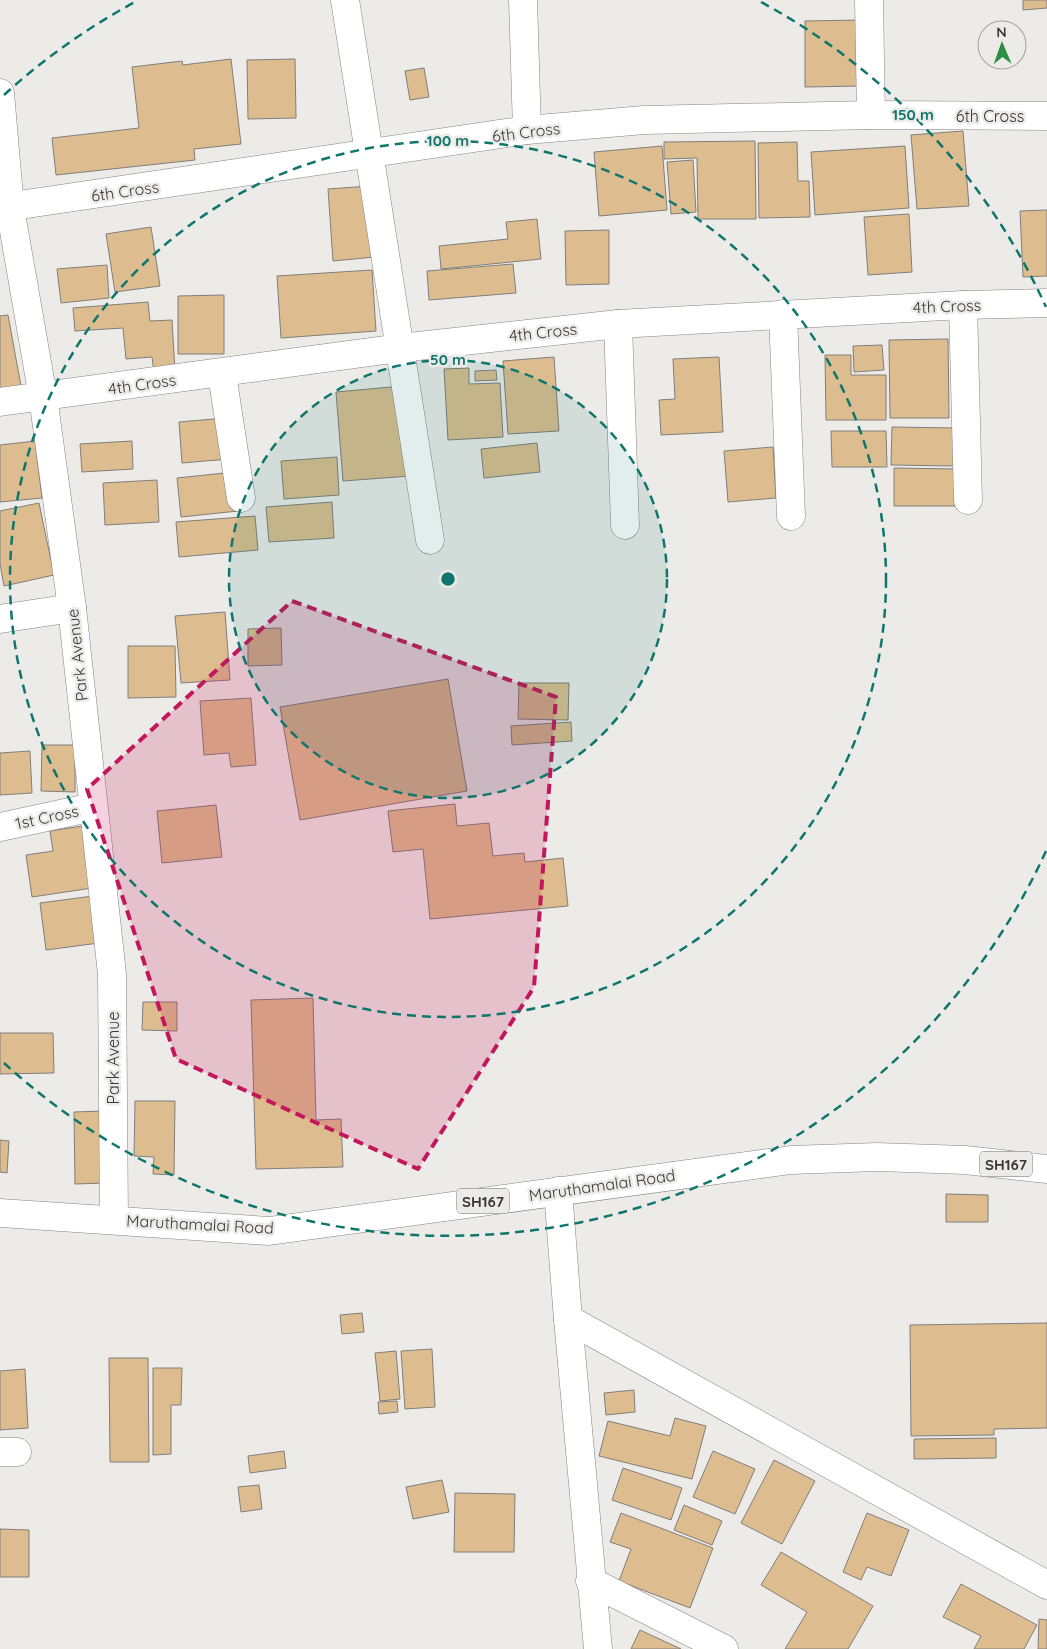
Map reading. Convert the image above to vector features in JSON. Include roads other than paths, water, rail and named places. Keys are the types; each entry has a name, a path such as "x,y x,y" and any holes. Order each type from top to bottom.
{"street":[{"path":"345,0 430,540"},
{"path":"523,0 527,130"},
{"path":"869,0 871,115"},
{"name":"Park Avenue","path":"0,93 5,208 43,397 72,608 112,974 114,1220"},
{"name":"6th Cross","path":"5,208 527,130 644,120 871,115 1047,116"},
{"name":"4th Cross","path":"0,402 222,374 400,348 618,324 963,305 1047,303"},
{"path":"963,305 968,500"},
{"path":"783,314 791,516"},
{"path":"618,324 624,525"},
{"path":"222,374 241,498"},
{"path":"0,619 72,608"},
{"name":"1st Cross","path":"0,827 94,807"},
{"name":"Maruthamalai Road","path":"965,1160 1047,1154"},
{"name":"Maruthamalai Road","path":"0,1213 269,1230 791,1160 877,1157 965,1160 1047,1169"},
{"path":"558,1191 590,1581 598,1649"},
{"path":"568,1320 1047,1585"},
{"path":"590,1581 724,1649"}]}
